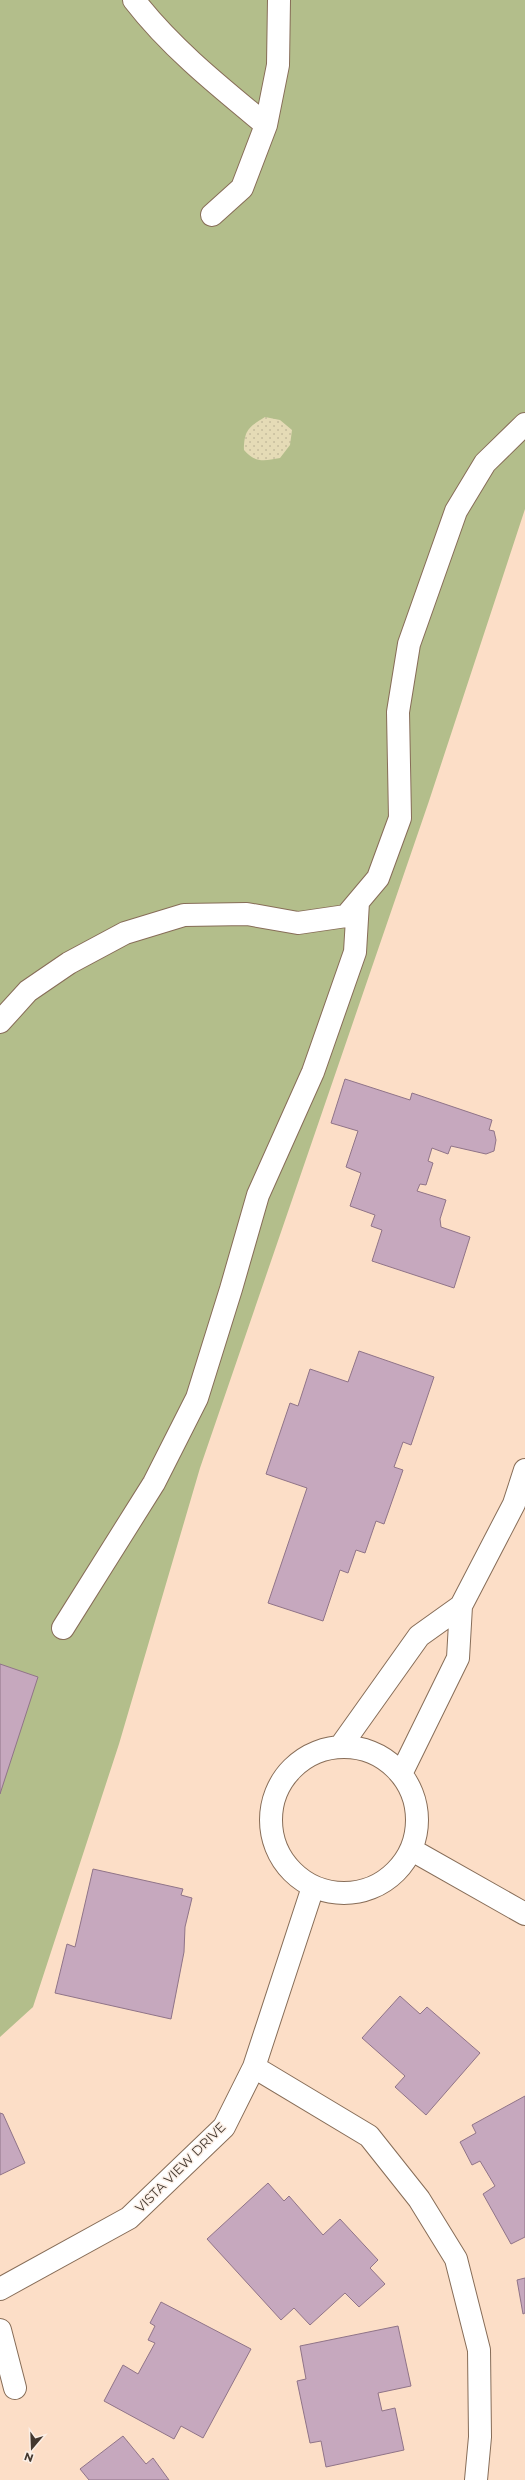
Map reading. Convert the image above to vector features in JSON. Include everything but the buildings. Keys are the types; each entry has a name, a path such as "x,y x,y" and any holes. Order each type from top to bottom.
{"street":[{"path":"134,0 153,25 230,96 266,125"},
{"path":"212,215 242,188 266,125 278,65 279,0"},
{"path":"0,1022 28,991 69,963 125,933 184,915 248,914 298,923 346,916 378,878 400,818 398,712 409,644 433,574 456,511 485,463 525,424"},
{"path":"63,1628 154,1483 197,1398 258,1195 314,1072 355,952 358,902"},
{"path":"401,1774 458,1658 461,1606 514,1504 525,1470"},
{"path":"340,1747 419,1636 461,1606"},
{"path":"340,1747 377,1754 401,1774 417,1808 418,1825 412,1850 405,1862 387,1880 354,1893 338,1894 313,1886 284,1862 277,1849 271,1824 271,1811 279,1787 287,1774 307,1757 340,1747"},
{"path":"412,1850 525,1914"},
{"name":"VISTA VIEW DRIVE","path":"0,2289 130,2218 224,2127 254,2067 313,1886"},
{"path":"254,2067 370,2136 419,2199 456,2259 479,2350 480,2437 476,2480"},
{"path":"0,2330 14,2388"}],"green space":[{"path":"0,0 525,0 525,509 429,801 200,1468 119,1744 33,2007 0,2037"}],"sand":[{"path":"265,417 280,420 292,430 290,445 280,458 260,460 252,457 244,450 246,433 251,427"}]}
